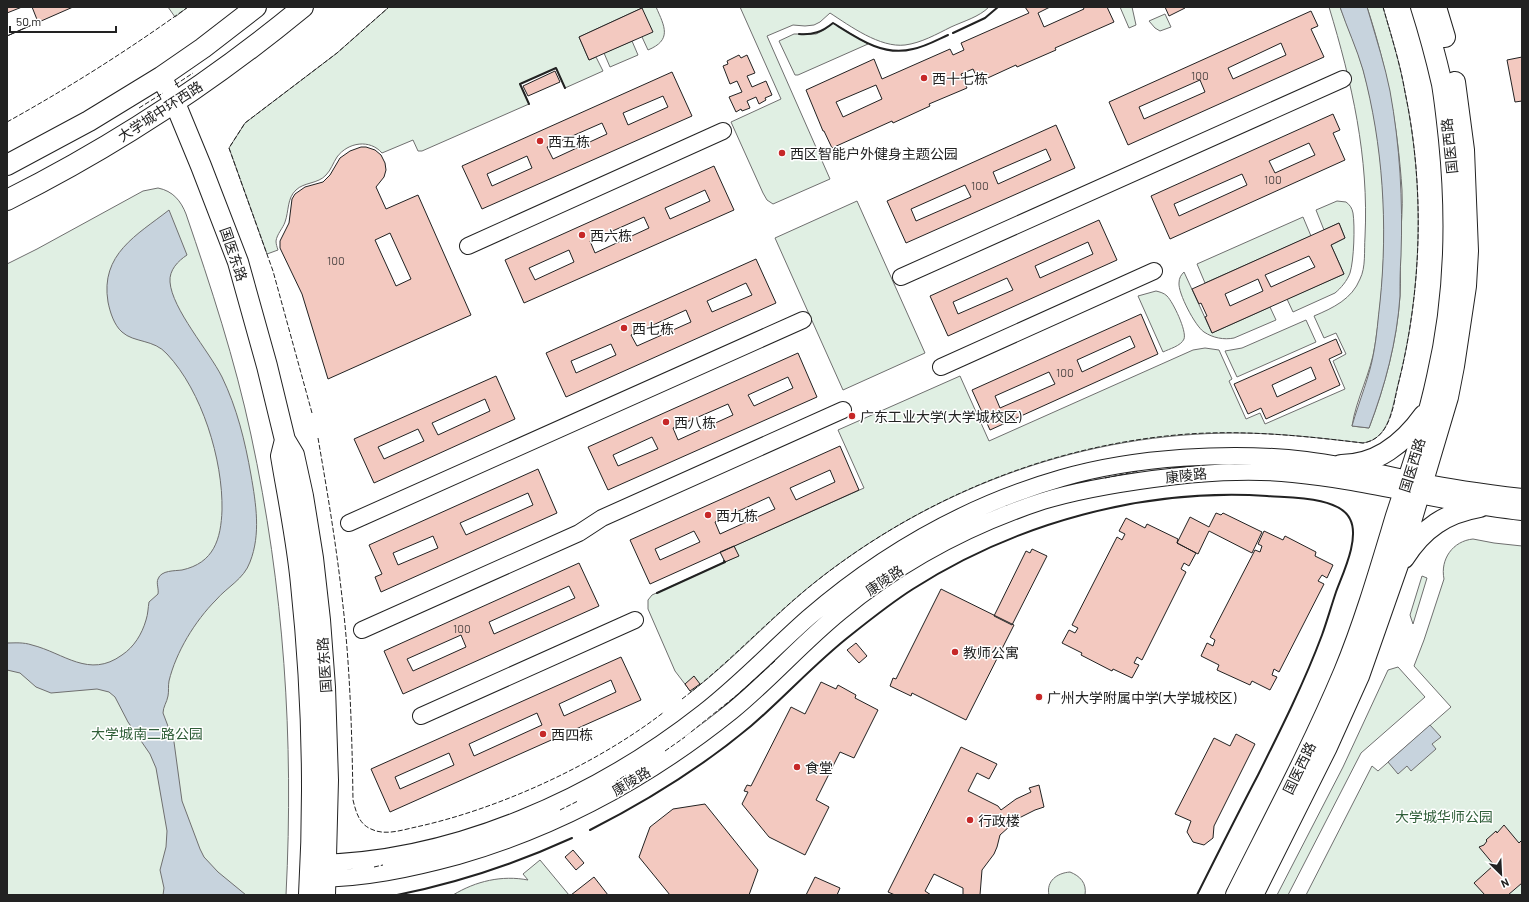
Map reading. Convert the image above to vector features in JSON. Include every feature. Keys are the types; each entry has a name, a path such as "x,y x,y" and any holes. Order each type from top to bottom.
{"main road":[{"name":"大学城中环西路","path":"7,165 89,121 162,76 203,48 256,7"},
{"name":"大学城中环西路","path":"7,200 73,165 175,103 220,71 303,7"},
{"name":"国医西路","path":"1253,895 1323,754 1359,676 1396,571 1443,347 1454,255 1451,156 1442,86 1435,53 1421,7"},
{"name":"国医西路","path":"1236,895 1303,762 1344,672 1448,398 1466,286 1468,252 1466,182 1460,114 1450,60 1436,7"},
{"name":"国医东路","path":"162,76 210,186 240,269 267,366 285,440 294,455 303,496 313,558 320,620 327,727 328,817 318,879"},
{"path":"1341,465 1354,465 1366,462 1388,451 1409,433 1430,407"},
{"path":"1396,571 1412,547 1431,527 1456,513 1480,507"}],"street":[{"path":"901,277 1343,79"},
{"path":"468,246 723,131"},
{"path":"941,366 1154,271"},
{"path":"349,523 803,320"},
{"path":"362,630 579,533 608,515 843,410"},
{"name":"康陵路","path":"318,879 366,860 396,855 497,828 532,814 596,784 654,749 705,711 752,671 808,619 845,588 883,561 918,539 953,521 1028,488 1089,471 1144,463 1196,458 1282,458 1341,465 1480,507 1522,512"},
{"name":"康陵路","path":"318,879 361,877 396,871 474,851 496,844 551,822 598,800 651,769 707,731 761,686 794,652 825,625 869,589 899,569 953,538 1012,512 1071,493 1107,485 1172,476 1233,472 1294,474 1414,487 1458,489 1522,497"},
{"path":"421,716 635,620"}],"green space":[{"path":"168,7 188,7 175,17"},
{"path":"389,7 656,7 664,27 664,32 661,42 648,50 642,37 642,8 579,37 589,60 596,57 603,71 565,88 556,68 520,84 529,104 422,151 418,151 413,140 382,153 365,144 353,145 347,148 337,157 323,178 299,187 293,193 285,222 276,241 278,250 267,254 229,148 245,123 337,53"},
{"path":"740,7 989,7 976,16 929,38 905,45 895,45 876,40 856,30 830,13 814,25 793,25 767,36 830,179 773,204 767,200 763,193 731,122 781,99"},
{"path":"1120,7 1132,7 1136,25 1129,28"},
{"path":"1329,7 1340,7 1363,69 1377,137 1384,207 1383,276 1380,311 1373,355 1352,426 1369,428 1375,412 1385,380 1393,346 1400,290 1402,197 1398,144 1386,75 1367,7 1383,7 1403,81 1416,165 1418,239 1412,313 1406,349 1391,412 1384,429 1379,435 1372,440 1363,443 1268,434 1236,433 1180,435 1125,443 1071,454 1018,470 967,491 917,515 869,543 807,589 725,664 691,692 675,671 648,609 648,600 652,595 738,556 734,546 864,488 838,430 960,376 989,441 1193,350 1205,348 1219,350 1232,379 1229,381 1246,419 1260,413 1265,424 1345,389 1333,361 1346,354 1336,333 1324,338 1314,316 1341,302 1357,286 1363,269 1366,207 1361,149 1352,92"},
{"path":"1165,14 1171,27 1160,31 1149,21"},
{"path":"833,23 868,44 795,75 779,41 794,34 816,34"},
{"path":"632,41 638,55 610,67 604,53"},
{"name":"大学城南二路公园","path":"158,188 163,189 176,197 186,214 238,379 262,492 272,549 284,664 289,778 286,895 7,895 7,264 143,191"},
{"path":"857,201 925,353 843,390 775,238"},
{"path":"1337,201 1346,202 1349,204 1353,213 1354,243 1350,273 1344,284 1335,293 1293,312 1287,299 1344,274 1331,245 1345,238 1339,223 1324,230 1316,210"},
{"path":"1303,217 1311,236 1205,283 1197,264"},
{"path":"1184,272 1212,333 1270,307 1276,320 1234,338 1219,338 1207,334 1200,329 1196,323 1181,294 1179,281"},
{"path":"1156,291 1165,294 1170,299 1179,317 1184,335 1184,339 1180,344 1163,352 1138,296"},
{"path":"1306,320 1316,342 1237,377 1225,351 1242,348"},
{"name":"大学城华师公园","path":"1473,539 1522,546 1522,895 1306,895 1372,766 1378,771 1451,707 1414,666 1444,579 1443,572 1446,558 1459,543"},
{"path":"1422,576 1427,578 1413,624 1410,615"},
{"path":"1398,667 1425,697 1361,753 1288,895 1277,895 1343,767 1388,670"},
{"path":"540,860 569,895 453,895 471,886 489,880 509,878 528,880 523,874"},
{"path":"1070,872 1082,880 1085,887 1085,895 1049,895 1049,886 1051,882 1057,876"}],"shaded area":[{"path":"1340,7 1367,7 1390,91 1400,173 1402,235 1400,296 1396,330 1380,396 1369,428 1352,426 1370,370 1376,339 1384,244 1382,185 1370,98 1361,62"},
{"path":"169,210 187,255 177,263 171,274 170,282 172,293 184,317 222,377 232,401 240,425 249,462 256,508 256,541 250,562 244,573 208,608 181,648 172,670 169,681 168,696 163,713 174,742 182,801 200,849 204,857 218,872 246,895 163,895 164,888 160,870 166,847 167,831 156,768 150,754 128,722 115,697 109,692 97,689 51,693 36,687 20,673 7,670 7,643 29,644 77,662 87,664 99,665 110,662 122,655 134,644 142,630 147,618 149,602 158,594 157,582 160,576 165,572 182,570 193,567 202,562 214,548 217,540 220,531 222,510 219,470 208,427 200,406 179,369 167,354 162,349 150,343 132,338 122,332 111,314 108,302 107,285 115,258 134,237"},
{"path":"1430,725 1441,737 1432,744 1436,749 1411,771 1407,766 1398,774 1388,762"}],"building":[{"path":"7,7 73,7 7,36"},
{"path":"7,7 32,7 38,22 7,36"},
{"path":"7,7 22,7 7,13"},
{"name":"西十七栋","path":"1025,7 1050,7 1038,13 1044,27 1084,9 1083,7 1107,7 1114,22 1055,48 1056,50 1017,67 1016,65 979,82 973,69 961,74 967,88 929,104 930,106 893,123 892,121 832,148 823,131 806,90 874,59 882,79 950,49 953,55 964,50 961,43 1029,13","holes":["876,85 882,99 843,117 836,102"]},
{"path":"1165,7 1185,7 1185,8 1169,16"},
{"path":"642,8 653,32 589,60 579,37"},
{"path":"1311,11 1318,26 1311,29 1324,57 1128,145 1109,102","holes":["1281,43 1286,55 1233,79 1228,68","1200,80 1205,92 1144,119 1139,107"]},
{"path":"739,55 741,58 747,55 755,73 747,76 752,87 766,81 772,95 765,98 766,100 759,104 756,97 747,101 750,108 742,111 741,109 736,112 729,97 742,92 737,81 730,84 723,66 728,64 727,61"},
{"path":"1522,57 1522,101 1515,102 1507,60"},
{"path":"555,71 560,82 528,96 523,86"},
{"name":"西五栋","path":"672,72 692,116 482,209 462,166","holes":["663,96 668,107 628,125 623,113","602,123 607,134 553,159 547,147","527,156 532,168 492,186 487,174"]},
{"path":"1333,114 1340,130 1333,133 1345,160 1170,239 1151,196","holes":["1309,143 1315,155 1275,173 1269,161","1242,174 1247,185 1179,216 1174,204"]},
{"path":"1056,125 1075,168 906,243 887,201","holes":["1046,149 1051,160 998,184 993,172","965,185 971,197 916,221 911,209"]},
{"path":"361,147 366,147 375,150 381,155 385,163 386,170 384,177 376,187 386,209 418,195 471,315 328,379 302,294 280,248 280,241 289,223 292,199 295,194 305,187 323,182 330,175 340,158 350,151","holes":["390,233 411,279 396,286 375,240"]},
{"name":"西六栋","path":"714,166 734,210 524,303 505,260","holes":["705,190 710,201 670,219 665,208","644,217 649,228 595,253 590,241","569,250 574,262 535,280 529,268"]},
{"path":"1099,220 1117,260 948,336 930,296","holes":["1088,242 1093,254 1040,278 1035,266","1007,278 1013,290 958,314 953,302"]},
{"path":"1339,223 1345,238 1331,245 1344,274 1212,333 1205,317 1207,316 1192,289","holes":["1309,256 1315,267 1271,287 1265,275","1258,279 1263,291 1230,306 1225,294"]},
{"name":"西七栋","path":"756,259 776,303 566,397 546,353","holes":["746,283 752,295 712,312 707,301","686,310 691,322 637,346 631,335","611,344 616,355 576,373 571,361"]},
{"path":"1141,314 1158,354 990,430 972,390","holes":["1130,336 1135,347 1082,372 1077,360","1049,372 1055,384 1000,408 995,396"]},
{"path":"1336,339 1342,353 1329,359 1340,385 1266,419 1261,408 1248,414 1234,384","holes":["1311,367 1316,379 1277,397 1272,385"]},
{"name":"西八栋","path":"798,353 817,397 608,490 588,447","holes":["788,377 793,388 754,406 748,395","728,404 733,415 678,440 673,428","652,437 658,449 618,466 613,455"]},
{"path":"496,376 515,419 374,483 354,439","holes":["485,399 490,411 438,435 432,423","418,429 424,441 384,459 378,447"]},
{"name":"西九栋","path":"840,446 859,490 650,584 630,540","holes":["830,470 835,482 796,500 790,488","769,497 775,509 720,534 715,522","694,531 700,542 660,560 655,549"]},
{"path":"538,469 557,513 381,592 375,577 382,574 369,545","holes":["528,493 533,505 466,535 460,523","433,536 438,548 398,565 393,553"]},
{"path":"1216,513 1221,515 1223,513 1262,532 1252,553 1209,531 1198,554 1177,543 1190,517 1209,527"},
{"path":"1126,518 1145,528 1147,524 1178,539 1177,543 1196,553 1189,566 1184,563 1181,569 1186,572 1142,660 1137,657 1134,663 1139,665 1132,678 1113,669 1112,671 1062,643 1069,630 1075,633 1078,628 1072,625 1117,537 1122,540 1125,534 1119,531"},
{"path":"1264,531 1283,540 1285,536 1316,552 1315,556 1333,565 1327,578 1322,575 1318,581 1324,584 1279,672 1274,669 1272,675 1277,677 1270,690 1252,681 1250,685 1217,670 1219,665 1201,656 1207,643 1213,646 1215,640 1210,637 1255,550 1260,552 1262,546 1258,544"},
{"path":"734,546 739,556 725,562 720,552"},
{"path":"1032,549 1047,556 1012,625 994,616 1026,551 1030,553"},
{"path":"579,563 599,606 403,694 384,651","holes":["569,586 575,598 494,634 489,622","461,635 466,647 413,671 407,659"]},
{"name":"教师公寓","path":"941,589 1014,625 966,720 912,693 911,696 890,686 893,678 896,679"},
{"path":"856,643 867,656 859,663 847,650"},
{"name":"西四栋","path":"621,657 641,700 390,812 371,769","holes":["611,680 616,692 564,716 559,704","537,713 542,725 474,756 469,744","449,753 454,765 400,789 395,777"]},
{"path":"694,676 700,684 690,691 685,684"},
{"name":"食堂","path":"821,682 836,689 838,685 856,695 855,698 878,710 854,758 840,752 816,800 829,807 805,855 769,837 742,804 748,792 744,791 747,785 751,786 791,707 805,714"},
{"path":"1236,734 1255,744 1214,826 1213,838 1204,845 1193,842 1187,832 1191,821 1175,814 1214,738 1230,746"},
{"name":"行政楼","path":"961,747 997,764 989,779 977,773 968,791 998,806 1001,810 1016,799 1031,792 1029,788 1039,785 1044,807 1019,818 1000,835 994,854 982,870 980,895 963,895 963,888 934,874 925,891 931,895 895,895 888,892"},
{"path":"705,804 758,870 749,895 670,895 639,857 650,827 673,809"},
{"path":"1504,825 1519,843 1522,840 1522,895 1485,895 1474,883 1494,865 1479,847 1484,845 1487,841 1486,840 1496,831 1497,833"},
{"path":"573,850 584,863 576,870 565,857"},
{"path":"594,877 608,895 571,895"},
{"path":"815,877 840,888 837,895 806,895"},
{"path":"1522,883 1522,895 1508,895"}],"fence":[{"path":"7,122 99,67 188,7"},
{"path":"312,413 273,271 229,148 245,123 337,53 389,7"},
{"path":"682,699 718,669 805,591 863,547 906,521 950,498 995,478 1042,462 1090,449 1138,440 1188,434 1254,433 1363,443 1372,440 1379,435 1385,429 1392,412 1406,349 1412,313 1418,239 1416,165 1411,128 1401,70 1383,7"},
{"path":"175,85 193,73"},
{"path":"139,108 163,93"},
{"path":"318,438 340,577 345,622 350,698 353,800 355,809 361,821 367,827 382,832 399,831 448,819 480,809 546,782 578,766 638,731 664,712"},
{"path":"1105,478 1139,471"},
{"path":"691,732 737,695 775,661"},
{"path":"665,751 685,737"},
{"path":"614,783 626,775"},
{"path":"560,810 578,801"},
{"path":"374,867 383,865"}],"wall":[{"path":"953,33 985,18 998,7"},
{"path":"799,34 817,32 825,29 833,23 851,35 871,45 902,51 922,47 948,35"},
{"path":"529,104 520,84 556,68 565,88"},
{"path":"590,830 674,782 732,741 751,726 838,646 897,600 953,566 994,546 1038,528 1082,515 1128,505 1174,498 1221,495 1267,496 1300,498 1325,502 1344,511 1350,519 1353,527 1352,545 1346,566 1322,635 1300,688 1267,758 1197,895"},
{"path":"657,593 725,562 724,561"},
{"path":"397,895 442,885 486,872 572,838"}],"place":[{"name":"西十七栋","path":"924,78"},
{"name":"西五栋","path":"540,141"},
{"name":"西区智能户外健身主题公园","path":"782,153"},
{"name":"西六栋","path":"582,235"},
{"name":"西七栋","path":"624,328"},
{"name":"广东工业大学(大学城校区)","path":"852,416"},
{"name":"西八栋","path":"666,422"},
{"name":"西九栋","path":"708,515"},
{"name":"教师公寓","path":"955,652"},
{"name":"广州大学附属中学(大学城校区)","path":"1039,697"},
{"name":"西四栋","path":"543,734"},
{"name":"食堂","path":"797,767"},
{"name":"行政楼","path":"970,820"}]}
